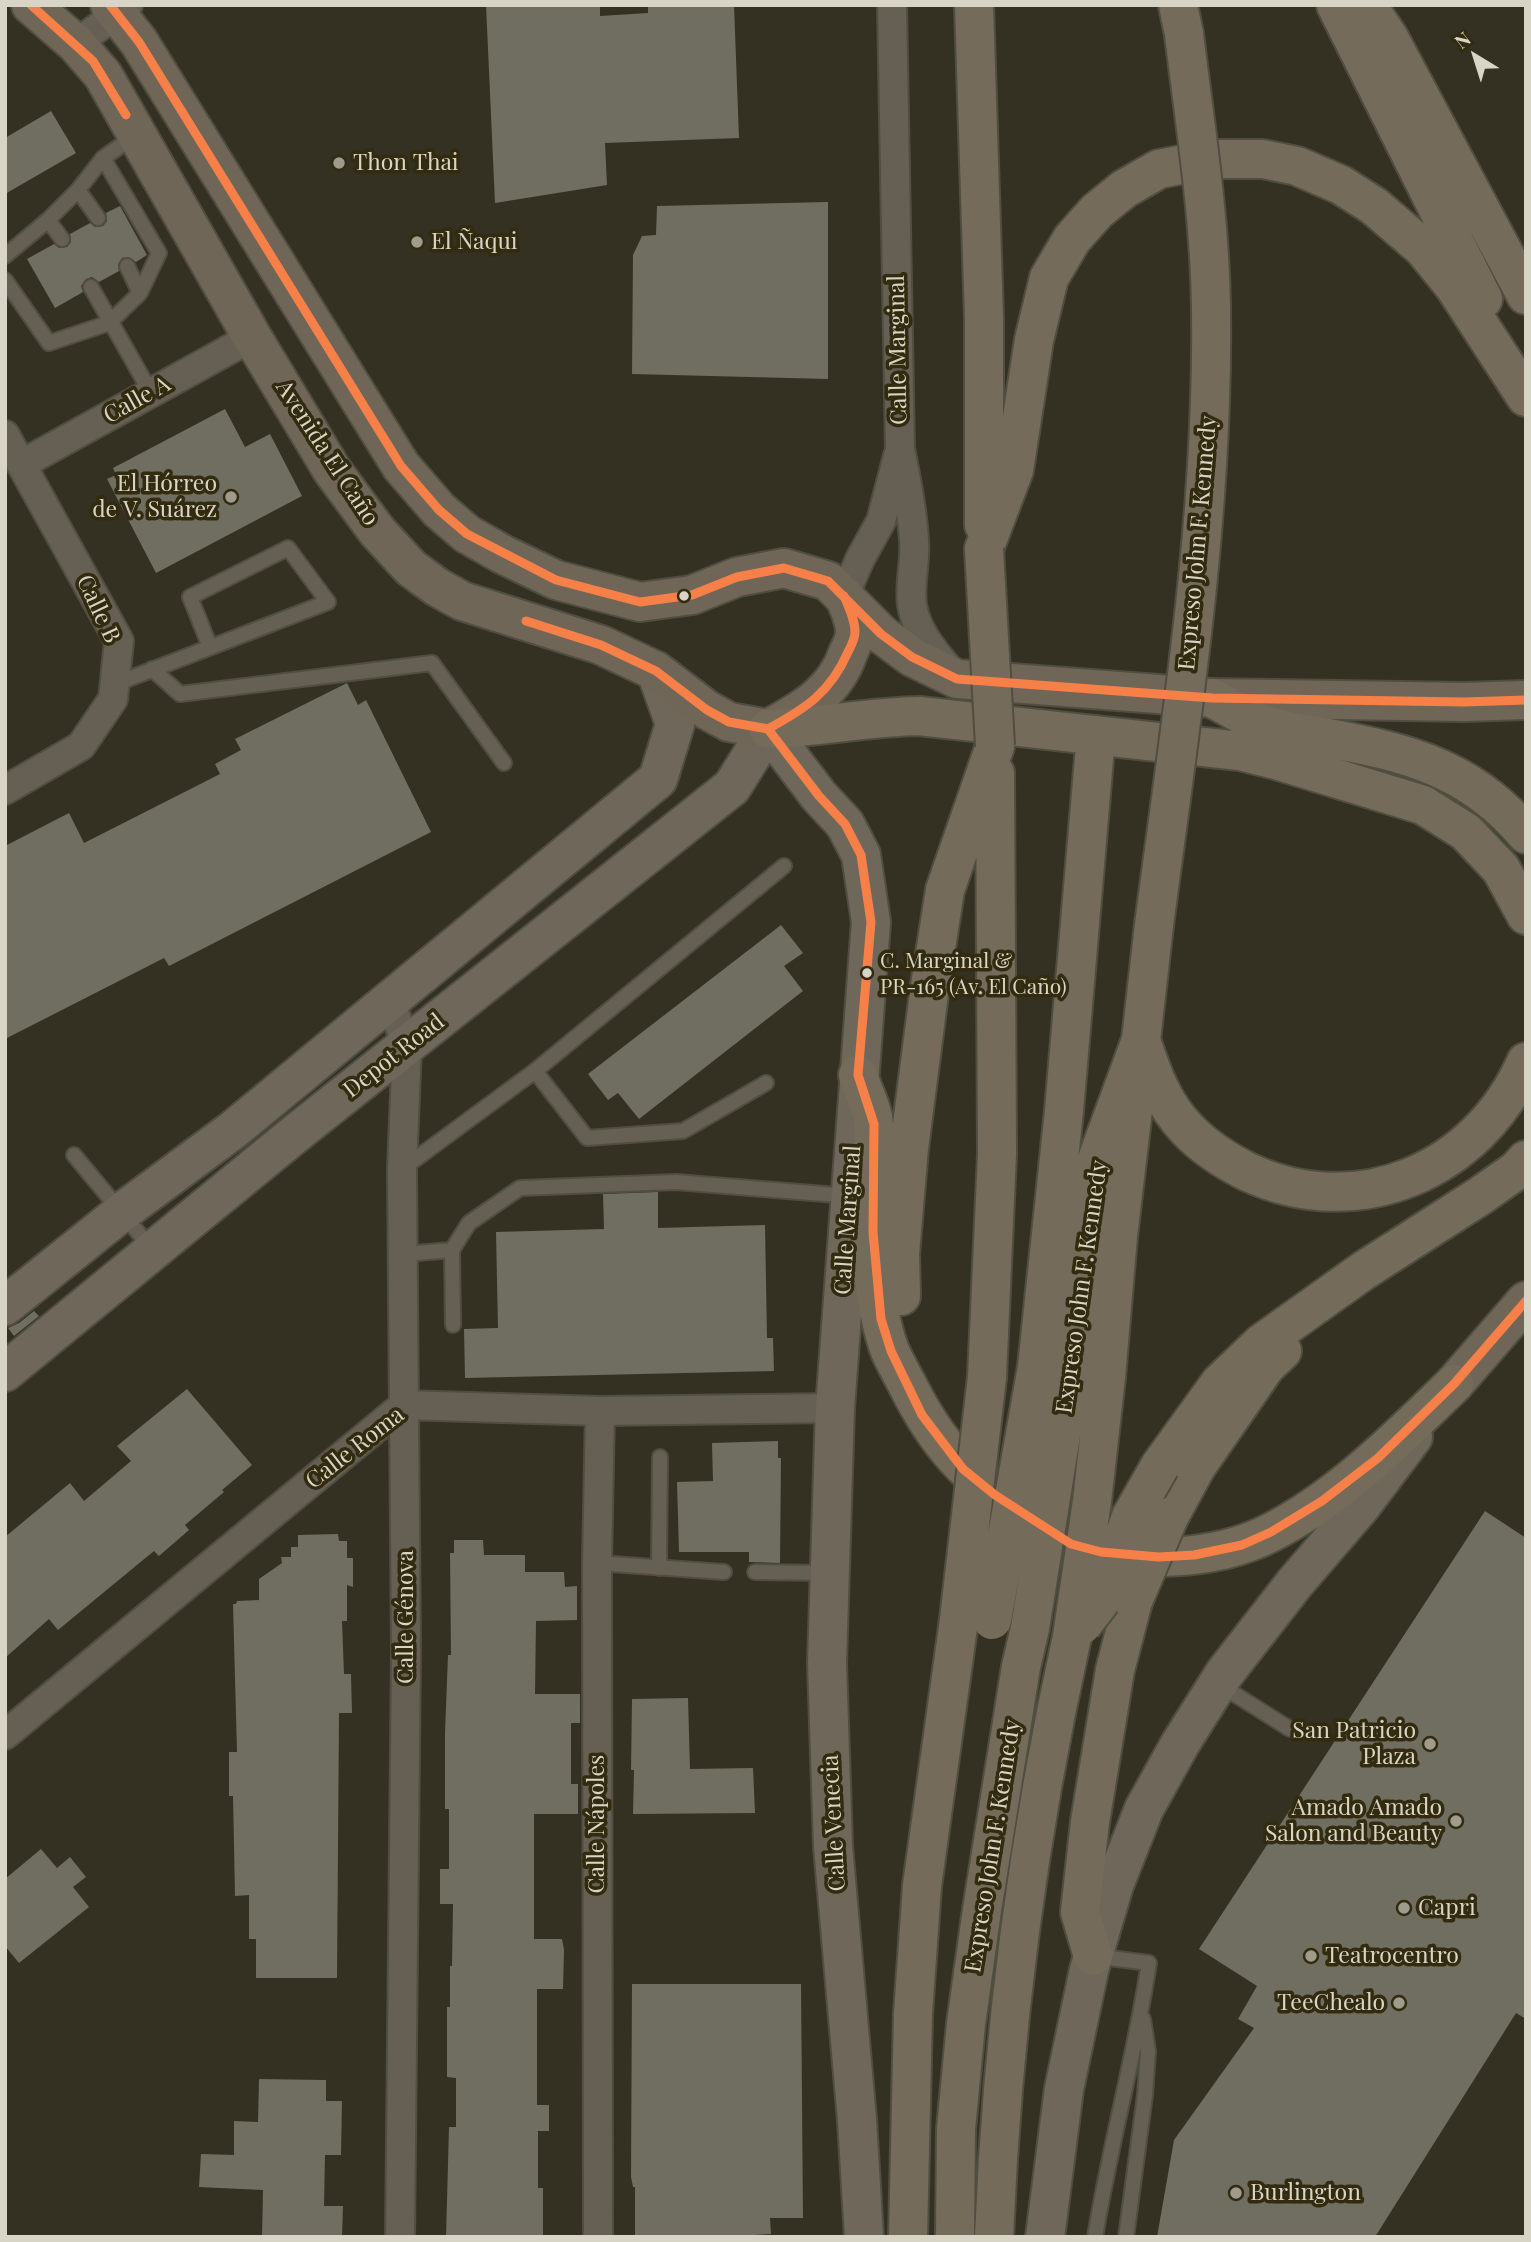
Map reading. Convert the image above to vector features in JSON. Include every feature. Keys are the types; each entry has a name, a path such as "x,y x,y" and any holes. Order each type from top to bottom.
{"highway":[{"path":"974,5 984,319 984,549 995,746 997,1154 976,1620"},
{"path":"1336,5 1450,230 1526,389"},
{"path":"1367,5 1389,37 1526,295"},
{"name":"Expreso John F. Kennedy","path":"955,2237 956,2129 966,2024 1019,1680 1062,1429 1053,1369 1095,1165 1141,1040 1199,583 1209,465 1211,307 1202,179 1181,20"},
{"path":"984,549 1014,470 1034,341 1049,278 1072,239 1097,211 1124,189 1159,169 1211,159 1262,159 1297,166 1341,185 1374,206 1423,248 1454,286 1526,397"},
{"path":"1212,698 1265,725 1387,749 1451,772 1482,791 1526,834"},
{"path":"768,729 817,727 875,717 919,716 1240,751 1423,805 1466,832 1501,869 1526,915"},
{"path":"908,2237 913,2014 922,1886 948,1696 976,1620 1053,1369 1065,1111 1096,735"},
{"path":"922,1415 905,1341 901,1310 900,1254 909,1147 945,890 995,746"},
{"path":"1141,1040 1157,1088 1187,1129 1226,1161 1272,1183 1323,1193 1374,1189 1422,1173 1465,1146 1500,1108 1526,1062"},
{"path":"994,2237 998,2139 1011,2000 1054,1720 1072,1637 1092,1501 1118,1236 1141,1040"},
{"path":"858,1075 874,1124 873,1232 881,1319 891,1351 922,1415 963,1469 995,1495 1072,1544 1101,1552 1158,1557 1194,1555 1242,1545 1271,1532 1322,1501 1378,1458 1454,1384"},
{"path":"1072,1637 1100,1602 1130,1517 1160,1465 1220,1382 1262,1343 1363,1272 1480,1196 1517,1170 1526,1160"},
{"path":"1093,1956 1080,1912 1087,1848 1115,1670 1133,1601 1169,1517 1196,1467 1266,1366 1363,1272"}],"main road":[{"name":"Avenida El Caño","path":"31,5 76,44 103,75 252,337 332,470 377,531 411,568 437,587 463,601 601,645 656,671 707,710 729,722 768,729"},
{"path":"118,8 401,466 439,510 467,534 502,554 556,580 640,602 692,595 755,572 785,568 828,581 881,634 912,657 957,678 1212,698 1451,702 1526,700"},
{"path":"768,729 815,701 832,685 846,661 855,634 844,596"},
{"path":"1454,1384 1526,1301"}],"street":[{"name":"Calle Marginal","path":"892,5 900,449 908,485 914,543 912,605 920,630 935,653 957,678"},
{"path":"76,44 118,8"},
{"name":"Calle A","path":"22,464 252,337"},
{"name":"Calle B","path":"5,435 118,641 113,699 81,746 5,790"},
{"path":"844,596 881,521 900,449"},
{"name":"Depot Road","path":"5,1306 122,1212 233,1130 658,779 675,724 656,671"},
{"name":"Calle Marginal","path":"768,729 818,796 845,824 861,855 871,922 835,1408"},
{"name":"Depot Road","path":"6,1370 407,1045 732,787 768,729"},
{"name":"Calle Génova","path":"389,1000 407,1045 402,1169 406,1652 400,2237"},
{"path":"1045,2237 1064,2089 1093,1956 1114,1885 1144,1809 1218,1683 1454,1384"},
{"name":"Calle Roma","path":"5,1735 404,1405 600,1411 835,1408"},
{"name":"Calle Venecia","path":"835,1408 827,1663 833,1846 857,2120 864,2237"},
{"name":"Calle Nápoles","path":"598,2237 597,1563 600,1411"}],"lane":[{"path":"9,248 48,220 78,190 103,158 137,135"},
{"path":"5,280 49,343 109,323 140,293 159,254 103,158"},
{"path":"78,190 98,218"},
{"path":"48,220 62,239"},
{"path":"127,267 140,293"},
{"path":"91,287 151,393"},
{"path":"115,684 328,602 288,548 190,597 210,647"},
{"path":"152,669 180,694 432,663 504,763"},
{"path":"402,1169 536,1071 785,866"},
{"path":"536,1071 587,1138 683,1131 766,1083"},
{"path":"74,1155 154,1251"},
{"path":"453,1325 452,1250 469,1223 520,1188 676,1182 850,1196"},
{"path":"404,1254 452,1250"},
{"path":"659,1567 660,1457"},
{"path":"597,1563 724,1572"},
{"path":"755,1572 829,1573"},
{"path":"1218,1683 1290,1729"},
{"path":"1093,1956 1149,1963 1106,2169 1095,2237"},
{"path":"1126,2237 1145,2095 1147,2051 1141,2011"}],"building":[{"path":"486,5 600,5 600,16 648,13 648,5 734,5 739,138 605,143 607,185 495,203"},
{"path":"51,111 76,153 5,194 5,138"},
{"path":"828,202 828,379 632,374 633,255 642,236 656,235 657,206"},
{"path":"120,206 147,255 136,262 128,257 122,258 118,265 119,271 99,282 92,277 86,279 81,286 83,292 55,308 27,259 54,244 59,248 67,247 71,242 70,234 90,223 95,227 103,226 107,221 106,213"},
{"path":"225,409 245,447 270,434 302,496 156,573 107,479 116,475 113,468"},
{"path":"347,683 358,705 366,700 431,832 169,966 164,958 5,1039 5,846 69,813 84,843 220,774 215,764 241,750 235,739"},
{"path":"781,925 803,953 784,966 803,991 639,1119 618,1093 608,1100 588,1074"},
{"path":"658,1192 658,1228 765,1225 767,1338 773,1338 774,1371 465,1378 464,1329 498,1328 496,1232 604,1229 603,1194"},
{"path":"34,1311 39,1316 14,1336 8,1328"},
{"path":"187,1389 252,1465 185,1525 189,1530 159,1556 154,1551 58,1630 49,1619 5,1658 5,1537 70,1483 84,1501 131,1461 117,1446"},
{"path":"778,1441 778,1458 781,1458 780,1563 749,1562 749,1552 679,1552 677,1482 713,1481 712,1443"},
{"name":"San Patricio Plaza","path":"1485,1511 1526,1538 1526,2019 1516,2013 1375,2237 1157,2237 1174,2140 1254,2028 1238,2019 1257,1986 1199,1949"},
{"path":"338,1534 339,1541 347,1541 347,1558 353,1558 353,1587 347,1585 347,1621 342,1621 344,1674 351,1674 352,1713 339,1713 337,1978 256,1978 256,1939 249,1939 249,1895 235,1896 233,1796 229,1796 229,1752 237,1752 233,1604 237,1601 259,1600 259,1579 282,1563 281,1557 291,1557 291,1547 298,1547 298,1535"},
{"path":"454,1540 483,1540 484,1555 525,1555 525,1572 564,1572 565,1587 577,1586 577,1620 536,1621 535,1694 580,1694 580,1723 571,1723 571,1784 578,1784 578,1814 534,1814 534,1939 562,1939 564,1950 563,1989 537,1989 537,2105 549,2105 549,2131 538,2131 538,2188 543,2188 543,2237 446,2237 449,2127 456,2127 456,2078 447,2077 447,2007 450,2007 453,1904 440,1904 440,1869 449,1869 449,1809 445,1809 445,1733 448,1655 451,1655 450,1553 454,1553"},
{"path":"688,1698 690,1769 753,1768 755,1813 633,1814 632,1699"},
{"path":"41,1849 57,1868 70,1857 86,1877 73,1887 89,1907 19,1963 5,1946 5,1879"},
{"path":"632,1984 801,1984 803,2218 770,2218 771,2234 635,2237 635,2187 631,2177"},
{"path":"259,2079 326,2080 326,2101 342,2101 341,2155 325,2155 324,2206 343,2206 342,2237 262,2237 263,2190 199,2187 201,2154 234,2155 234,2121 258,2122"}],"transit line":[{"path":"31,5 93,61 126,115"},
{"path":"110,5 139,42 401,466 439,510 467,534 556,580 640,602 692,595 737,577 784,568 828,581 881,634 912,657 957,679 1212,698 1464,702 1526,700"},
{"path":"526,621 601,645 656,671 707,710 729,722 768,729 816,698 841,666 855,632 853,618 844,596"},
{"path":"768,729 819,796 845,824 861,855 871,922 858,1075 874,1124 873,1232 881,1319 891,1351 922,1415 963,1469 995,1495 1071,1544 1101,1552 1159,1557 1194,1555 1242,1545 1271,1532 1322,1501 1378,1458 1454,1384 1526,1301"}],"place":[{"name":"Thon Thai","path":"339,163"},
{"name":"El Ñaqui","path":"417,242"},
{"name":"El Hórreo de V. Suárez","path":"231,497"},
{"name":"C. Marginal & PR-165 (Av. El Caño)","path":"867,973"},
{"name":"San Patricio Plaza","path":"1430,1744"},
{"name":"Amado Amado Salon and Beauty","path":"1456,1821"},
{"name":"Capri","path":"1404,1908"},
{"name":"Teatrocentro","path":"1311,1956"},
{"name":"TeeChealo","path":"1399,2003"},
{"name":"Burlington","path":"1236,2193"}]}
